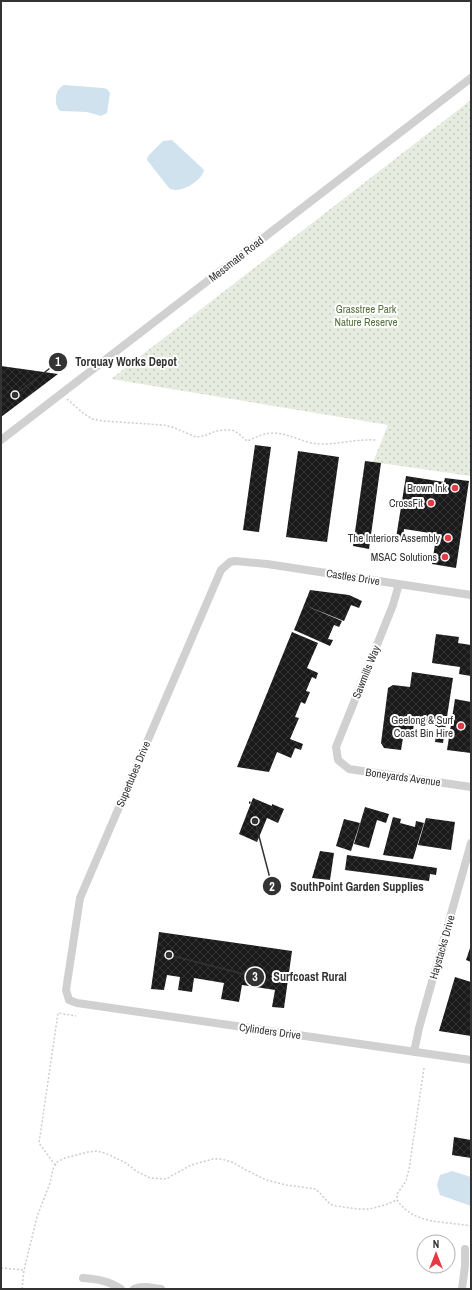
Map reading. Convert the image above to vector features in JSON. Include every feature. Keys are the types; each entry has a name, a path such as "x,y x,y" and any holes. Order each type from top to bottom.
{"street":[{"name":"Messmate Road","path":"1,440 471,78"},
{"name":"Castles Drive","path":"235,561 267,564 471,595"},
{"name":"Supertubes Drive","path":"69,1000 66,990 80,898 221,570 230,562 235,561"},
{"name":"Sawmills Way","path":"338,760 336,747 393,605 399,584"},
{"name":"Boneyards Avenue","path":"338,760 350,769 471,787"},
{"name":"Haystacks Drive","path":"414,1052 419,1028 471,843"},
{"name":"Cylinders Drive","path":"69,1000 85,1004 471,1060"},
{"path":"462,1289 465,1266 465,1249"},
{"path":"83,1278 101,1280 113,1284 121,1289"},
{"path":"134,1289 145,1287 161,1289"}],"path":[{"path":"62,393 73,405 92,419 163,425 196,437 204,436 216,431 232,430 247,441 263,434 270,433 319,444 376,440"},
{"path":"55,1165 39,1143 41,1128 58,1013 76,1016"},
{"path":"424,1068 409,1169 406,1181 397,1194 397,1200 407,1212 414,1216 423,1219 471,1226"},
{"path":"22,1289 24,1270 37,1217 55,1165 57,1162 65,1158 80,1153 96,1151 105,1153 126,1163 144,1176 160,1179 166,1179 191,1165 213,1159 227,1160 266,1180 286,1185 316,1189 330,1204 359,1210 385,1205 397,1200"},
{"path":"1,1268 24,1270"}],"green space":[{"name":"Grasstree Park Nature Reserve","path":"471,100 471,476 373,462 388,425 111,379"}],"water":[{"path":"64,85 107,89 110,93 107,113 101,116 87,112 60,111 56,105 56,97 61,87"},
{"path":"172,140 204,170 199,178 190,186 178,190 169,188 147,160 148,156 163,141"},
{"path":"452,1171 471,1177 471,1206 440,1195 437,1185 440,1175"}],"building":[{"path":"1,366 58,374 1,417"},
{"path":"255,445 271,447 259,532 243,530"},
{"path":"298,451 339,457 327,542 286,537"},
{"path":"365,461 381,463 369,549 353,546"},
{"path":"406,476 444,482 445,478 469,481 456,568 432,564 435,544 429,543 430,533 404,529 403,539 396,538"},
{"path":"310,590 349,595 362,601 359,608 351,605 344,621 304,605"},
{"path":"304,605 342,621 339,627 334,625 328,639 333,640 330,646 294,630"},
{"path":"292,632 318,643 307,668 318,673 316,679 312,677 306,691 310,692 305,704 301,702 295,717 299,718 290,739 303,744 301,750 295,748 291,758 277,752 269,772 237,767"},
{"path":"436,634 459,637 458,643 471,645 471,676 459,674 460,667 432,663"},
{"path":"412,672 453,678 443,743 435,742 437,726 414,723 412,739 403,738 401,750 384,748 381,743 388,688 393,685 410,687"},
{"name":"Geelong & Surf Coast Bin Hire","path":"455,699 471,702 471,753 447,750"},
{"path":"253,798 284,809 278,823 267,818 257,842 239,834"},
{"path":"365,807 389,814 386,823 377,820 369,848 354,844"},
{"path":"393,817 401,819 400,823 415,827 416,821 424,823 413,859 383,855"},
{"path":"426,818 455,822 451,850 418,845"},
{"path":"344,819 360,823 351,851 336,846"},
{"path":"320,851 334,853 330,880 312,878"},
{"path":"347,855 437,868 436,875 430,874 429,881 345,870"},
{"path":"159,932 292,951 284,1008 272,1007 275,990 242,985 239,1002 221,999 224,983 194,978 192,992 178,990 180,977 167,975 164,990 151,989"},
{"path":"471,945 471,962 466,960"},
{"path":"455,977 471,982 471,1036 439,1031"},
{"path":"454,1137 471,1140 471,1158 452,1155"}],"place":[{"name":"Torquay Works Depot","path":"15,395"},
{"name":"Brown Ink","path":"455,488"},
{"name":"CrossFit","path":"431,503"},
{"name":"The Interiors Assembly","path":"448,538"},
{"name":"MSAC Solutions","path":"445,557"},
{"name":"Geelong & Surf Coast Bin Hire","path":"461,726"},
{"name":"SouthPoint Garden Supplies","path":"255,821"},
{"name":"Surfcoast Rural","path":"169,955"}]}
